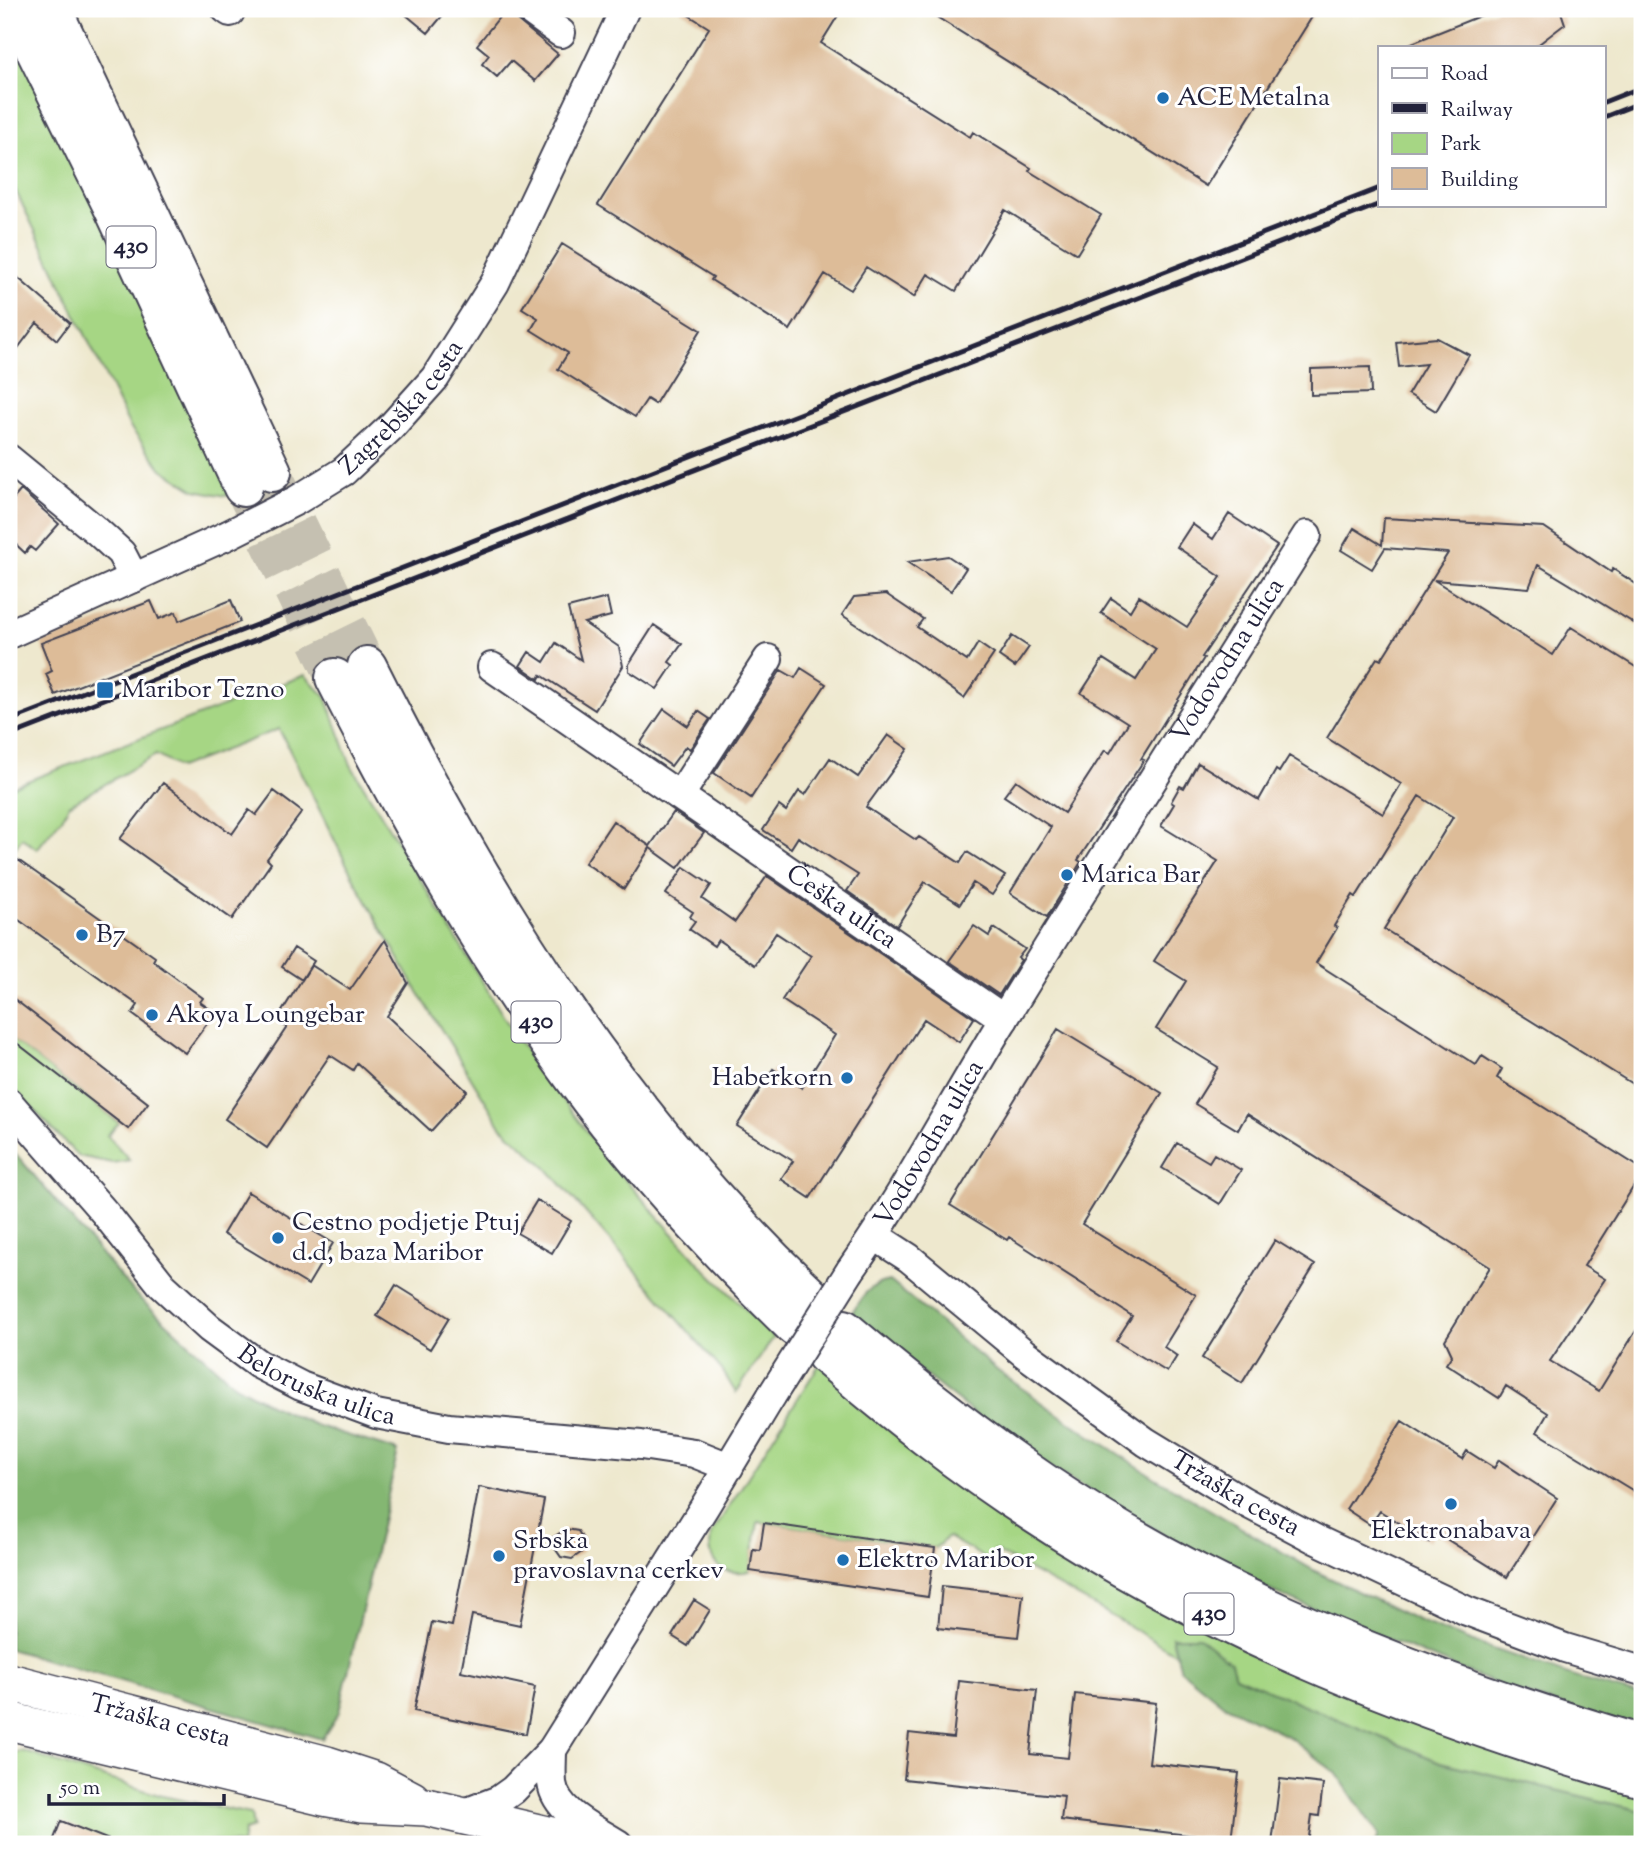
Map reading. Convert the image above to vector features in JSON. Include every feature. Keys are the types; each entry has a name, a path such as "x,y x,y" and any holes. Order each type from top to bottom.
{"highway":[{"name":"430","path":"15,9 111,203 257,479 52,9"},
{"name":"430","path":"351,672 381,767 449,887 555,1050 592,1102 671,1199 722,1254 803,1312"},
{"name":"430","path":"1642,1745 1427,1675 1311,1628 1200,1573 1090,1512 936,1405 835,1342 921,1433 1012,1499 1086,1546 1198,1608 1307,1660 1424,1707 1541,1748 1642,1778"}],"main road":[{"name":"Tržaška cesta","path":"9,1682 327,1765 376,1781 443,1811"},
{"name":"Tržaška cesta","path":"9,1721 324,1797 362,1804 443,1811 586,1844"}],"street":[{"path":"528,9 561,33"},
{"name":"Zagrebška cesta","path":"9,634 226,536 297,500 344,471 391,428 435,378 489,293 625,9"},
{"path":"9,459 99,532 121,553 134,578"},
{"name":"Vodovodna ulica","path":"443,1811 499,1800 520,1784 552,1750 772,1395 875,1236 1004,1019 1307,536"},
{"path":"680,795 768,659"},
{"name":"Češka ulica","path":"492,667 1004,1019"},
{"name":"Beloruska ulica","path":"9,1103 105,1213 162,1285 209,1328 258,1364 301,1386 376,1413 449,1428 641,1445 694,1453 729,1467"},
{"name":"Tržaška cesta","path":"875,1236 909,1258 1025,1354 1146,1442 1242,1501 1467,1611 1565,1648 1642,1671"},
{"path":"552,1750 552,1786 561,1804 576,1818 618,1844"}],"green space":[{"path":"9,17 237,491 226,496 195,490 162,469 130,427 9,177"},
{"path":"305,675 326,697 351,765 516,1037 608,1160 699,1263 774,1337 736,1393 722,1370 547,1168 501,1126 412,982 353,877 279,729 179,768 156,755 69,805 37,849 22,838 9,857 9,788"},
{"path":"9,1037 119,1123 107,1135 130,1160 112,1163 78,1156 9,1084"},
{"path":"9,1146 136,1295 235,1385 315,1425 398,1451 339,1712 322,1739 9,1649"},
{"path":"890,1281 998,1371 1154,1477 1315,1571 1417,1620 1583,1680 1642,1696 1642,1730 1513,1691 1232,1575 1019,1449 850,1316 871,1288"},
{"path":"819,1365 1642,1788 1642,1811 1440,1762 1235,1676 1172,1637 1176,1654 995,1551 990,1561 948,1537 935,1548 758,1522 750,1571 724,1570 718,1566 711,1554 711,1535"},
{"path":"1172,1637 1199,1637 1231,1662 1235,1676 1440,1762 1642,1811 1642,1844 1375,1844 1379,1835 1336,1773 1289,1737 1224,1705 1181,1670"},
{"path":"22,1751 162,1796 251,1814 253,1828 244,1831 242,1844 208,1841 203,1844 9,1844 9,1755"}],"building":[{"path":"399,9 448,9 428,33"},
{"path":"679,9 842,9 821,43 970,137 973,132 1031,168 1029,171 1101,215 1077,254 1005,210 956,291 928,274 914,297 866,267 851,290 825,274 790,330 711,280 713,277 598,205 709,28"},
{"name":"ACE Metalna","path":"924,9 1317,9 1206,186"},
{"path":"1497,9 1560,9 1565,24 1536,46 1404,46"},
{"path":"505,10 558,54 535,81 511,61 497,77 482,64 489,55 477,45"},
{"path":"562,244 701,330 655,404 647,399 635,417 558,369 568,353 531,330 538,318 522,308"},
{"path":"9,270 70,323 57,340 37,323 9,360"},
{"path":"1437,338 1469,355 1436,411 1408,394 1426,364 1399,367 1396,342"},
{"path":"1370,367 1371,393 1311,395 1311,369"},
{"path":"21,490 59,524 35,551 30,547 25,553 9,538 9,504"},
{"path":"1229,514 1277,546 1202,657 1204,658 1141,759 1144,760 1078,860 1081,862 1047,917 1010,893 1051,827 1004,796 1016,780 1064,813 1105,750 1110,753 1128,723 1081,693 1103,659 1136,680 1156,649 1101,613 1111,598 1130,611 1139,596 1187,627 1221,577 1177,547 1192,524 1213,539"},
{"path":"1384,518 1544,527 1611,572 1613,569 1642,588 1642,628 1538,565 1529,588 1434,580 1553,655 1571,627 1642,671 1642,1090 1384,929 1453,817 1419,796 1356,897 1353,895 1316,963 1476,1065 1482,1056 1502,1069 1497,1078 1642,1169 1584,1266 1605,1279 1550,1361 1599,1391 1642,1321 1642,1496 1537,1432 1548,1413 1506,1386 1499,1398 1446,1364 1452,1355 1445,1340 1490,1267 1247,1114 1238,1130 1195,1104 1218,1067 1156,1029 1186,981 1154,961 1218,861 1161,826 1174,804 1171,802 1180,786 1184,788 1198,763 1259,800 1276,770 1279,772 1289,756 1383,814 1401,784 1327,738 1377,658 1381,660 1448,553 1385,548 1372,569 1341,550 1354,528 1382,545"},
{"path":"948,556 966,568 951,591 907,562"},
{"path":"886,594 923,619 917,627 967,661 978,643 994,654 964,698 842,615 854,597"},
{"path":"607,598 611,616 584,623 619,647 623,666 595,710 541,675 539,679 520,666 529,652 544,662 556,643 581,660 568,608"},
{"path":"231,600 240,622 55,695 46,674 52,671 41,643 151,601 159,619 176,612 179,621"},
{"path":"654,625 682,644 669,662 673,665 657,689 629,671 629,664"},
{"path":"1012,636 1029,647 1015,667 999,656"},
{"path":"801,668 826,684 751,798 714,773 781,670 795,678"},
{"path":"664,709 688,726 698,711 710,719 690,749 686,746 671,766 640,744"},
{"path":"888,735 908,749 866,807 916,840 919,837 960,863 967,852 1005,876 992,895 973,883 960,904 925,882 897,926 847,891 858,875 798,837 791,848 763,830 779,806 786,811 799,791 805,795 830,758 858,777"},
{"path":"163,783 232,834 249,810 256,815 274,791 302,812 267,859 271,863 232,919 120,839"},
{"path":"674,812 704,833 678,868 650,848 624,889 585,863 613,821 650,846"},
{"name":"B7","path":"18,860 155,957 153,961 203,998 200,1002 215,1013 185,1053 132,1014 138,1005 9,913 9,873"},
{"path":"684,867 711,885 702,899 735,922 767,876 974,1018 959,1042 924,1019 810,1198 781,1179 793,1161 737,1126 773,1069 802,1088 835,1035 782,1000 811,956 776,933 755,965 718,940 714,946 689,929 695,921 690,917 693,912 666,894"},
{"path":"974,926 989,936 994,928 1025,949 999,995 949,961"},
{"path":"385,940 408,983 387,1016 467,1091 431,1131 357,1063 353,1070 330,1055 267,1148 225,1119 287,1027 276,1021 311,965 350,990"},
{"path":"294,948 314,961 302,980 282,967"},
{"path":"9,995 148,1103 128,1129 9,1037"},
{"path":"1058,1029 1162,1093 1082,1224 1196,1295 1164,1347 1177,1356 1167,1372 1116,1341 1132,1316 1009,1237 1007,1240 950,1205"},
{"path":"1177,1143 1209,1162 1214,1154 1241,1170 1220,1204 1162,1168"},
{"name":"Cestno podjetje Ptuj d.d, baza Maribor","path":"248,1192 333,1243 308,1285 223,1234"},
{"path":"537,1200 571,1221 552,1253 517,1233"},
{"path":"1275,1240 1315,1265 1242,1383 1202,1358"},
{"path":"396,1285 449,1318 430,1349 377,1316"},
{"name":"Elektronabava","path":"1402,1421 1462,1459 1467,1451 1494,1468 1499,1460 1557,1498 1507,1577 1435,1532 1429,1542 1380,1511 1370,1525 1346,1509"},
{"path":"479,1487 544,1500 520,1625 472,1615 461,1671 535,1687 526,1734 414,1711 432,1622 452,1626"},
{"name":"Elektro Maribor","path":"764,1523 935,1548 928,1597 750,1571 753,1549 760,1550"},
{"path":"566,1529 578,1531 584,1541 582,1552 572,1559 561,1557 549,1540"},
{"path":"942,1586 1023,1595 1018,1637 938,1628"},
{"path":"694,1600 710,1610 688,1646 672,1636"},
{"path":"959,1681 1037,1690 1030,1754 1068,1758 1075,1694 1156,1703 1149,1763 1239,1773 1231,1840 1061,1820 1064,1796 904,1779 909,1733 953,1738"},
{"path":"1280,1779 1323,1784 1319,1816 1312,1815 1308,1844 1272,1844"},
{"path":"61,1821 117,1843 52,1844"}],"tunnel":[{"path":"272,472 367,666"},
{"path":"243,487 335,678"}],"railway":[{"path":"1606,101 1642,87"},
{"path":"1606,116 1642,102"},
{"path":"9,721 1378,189"},
{"path":"9,736 1378,205"}],"place":[{"name":"ACE Metalna","path":"1163,98"},
{"name":"Maribor Tezno","path":"105,690"},
{"name":"Marica Bar","path":"1067,875"},
{"name":"B7","path":"82,935"},
{"name":"Akoya Loungebar","path":"152,1015"},
{"name":"Haberkorn","path":"847,1078"},
{"name":"Cestno podjetje Ptuj d.d, baza Maribor","path":"278,1238"},
{"name":"Elektronabava","path":"1451,1504"},
{"name":"Srbska pravoslavna cerkev","path":"499,1556"},
{"name":"Elektro Maribor","path":"843,1560"}]}
